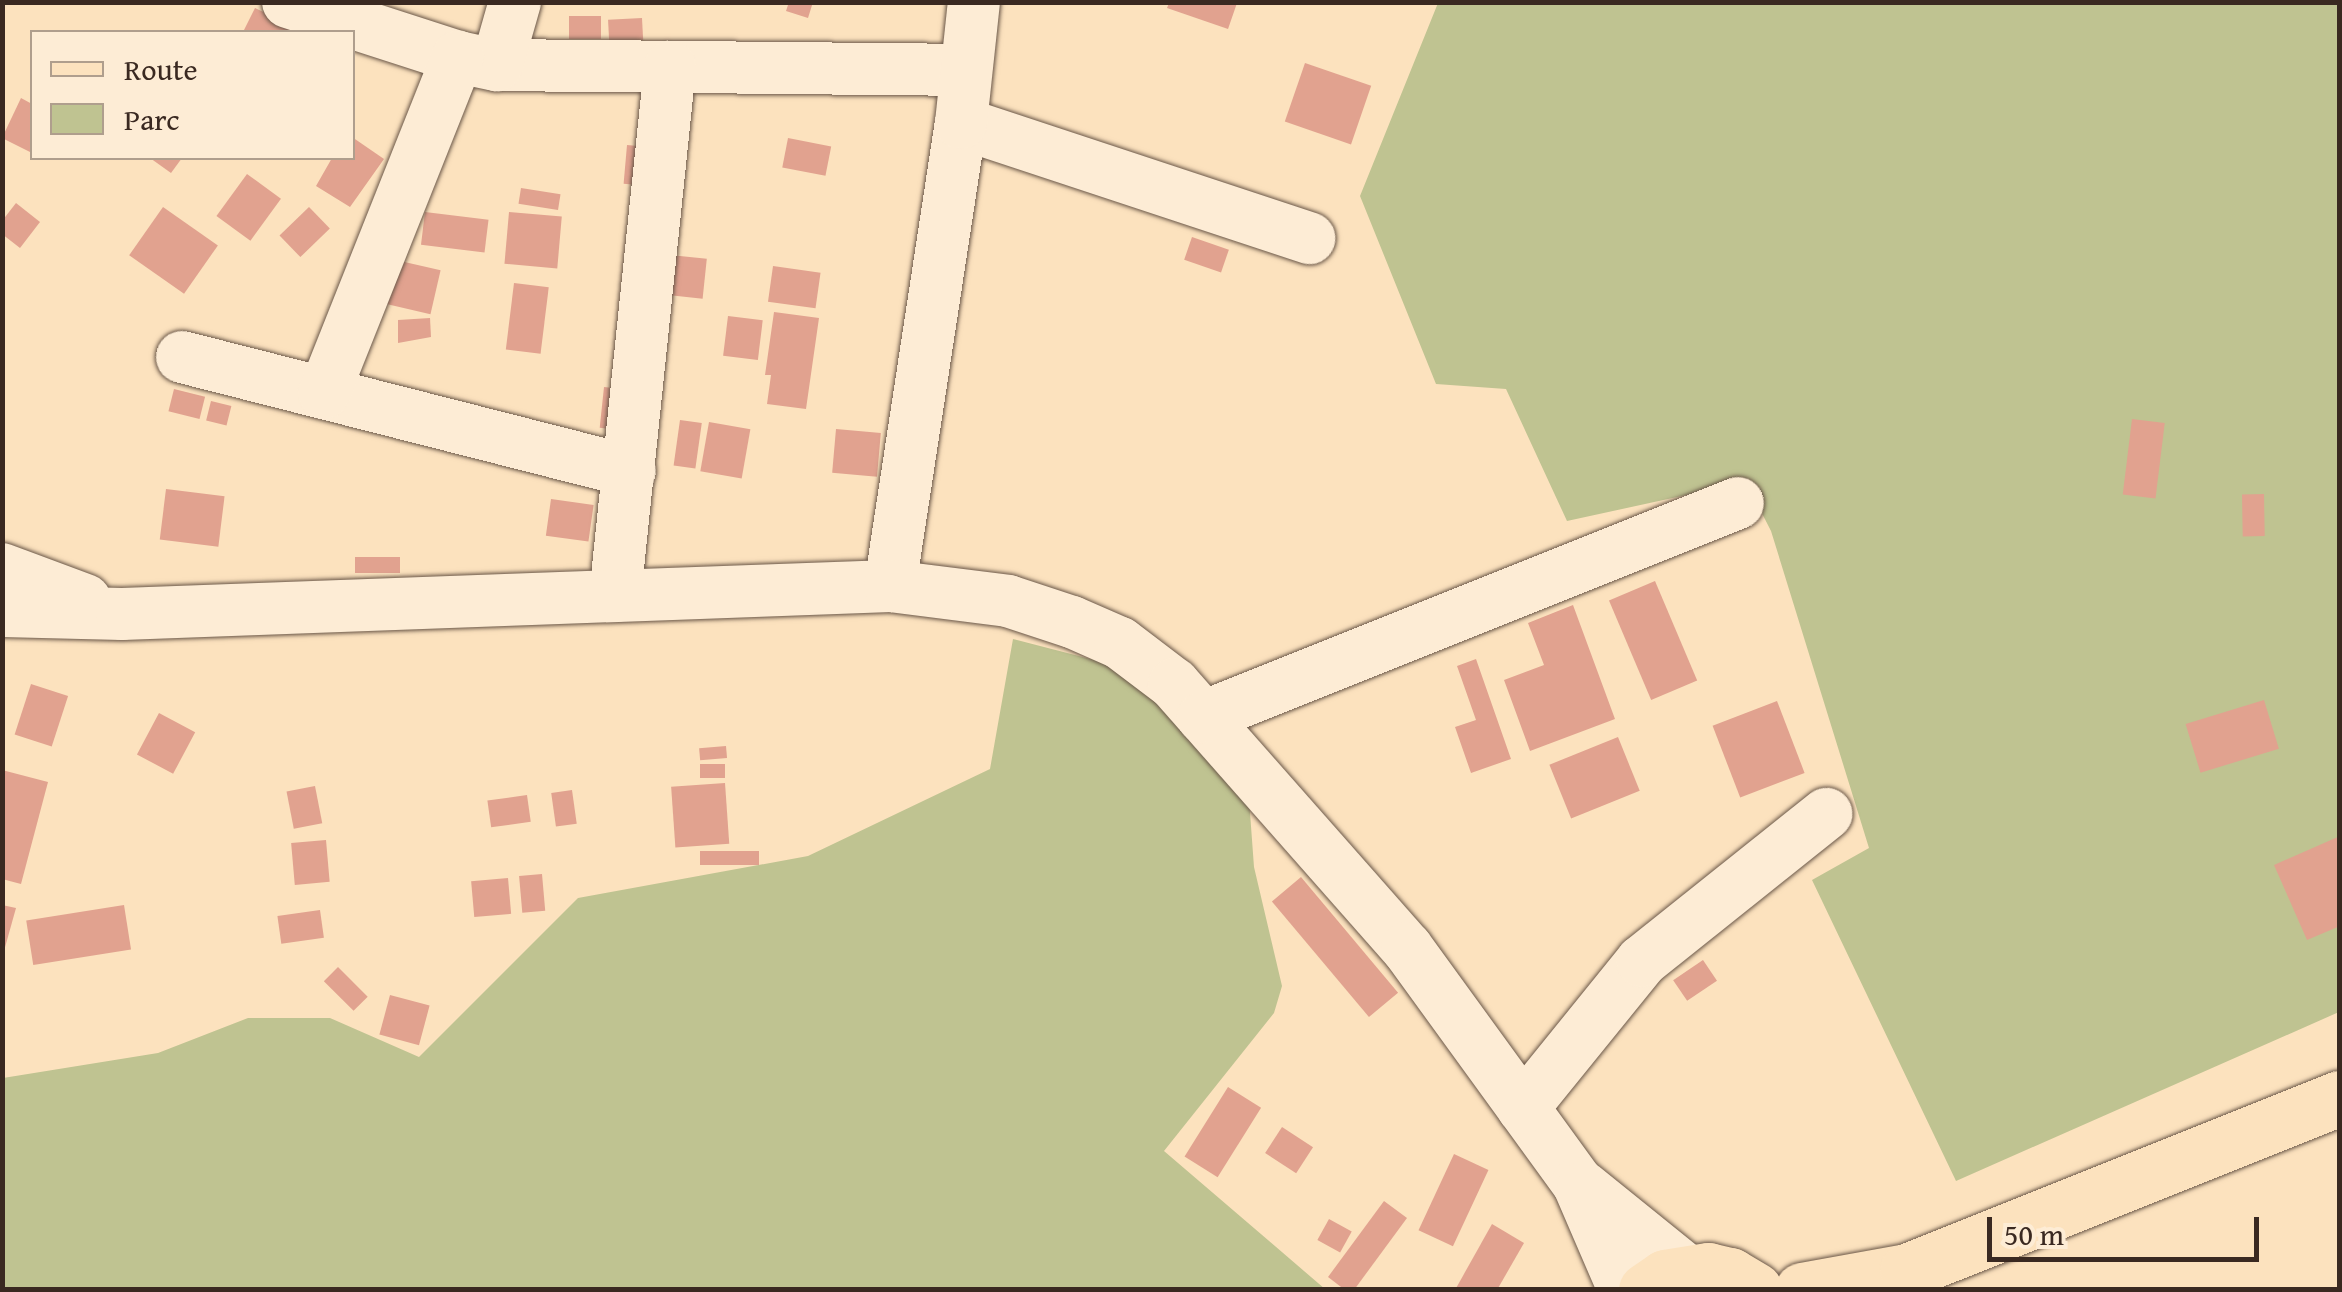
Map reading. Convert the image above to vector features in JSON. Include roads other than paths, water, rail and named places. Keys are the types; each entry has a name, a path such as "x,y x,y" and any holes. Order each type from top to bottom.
{"main road":[{"path":"1802,1290 1896,1280 2340,1098"},
{"path":"1666,1280 1730,1275 1755,1290"}],"street":[{"path":"288,2 478,61 966,70"},
{"path":"324,393 478,61 515,2"},
{"path":"890,586 961,123 974,2"},
{"path":"615,596 670,67"},
{"path":"961,123 1309,238"},
{"path":"182,357 630,472"},
{"path":"1203,717 1738,503"},
{"path":"2,569 122,614"},
{"path":"2,611 122,614 890,586 1008,602 1088,629 1120,643 1174,684 1407,948 1578,1183 1666,1280"},
{"path":"1523,1108 1642,961 1826,814"},
{"path":"1578,1183 1624,1290"}]}
